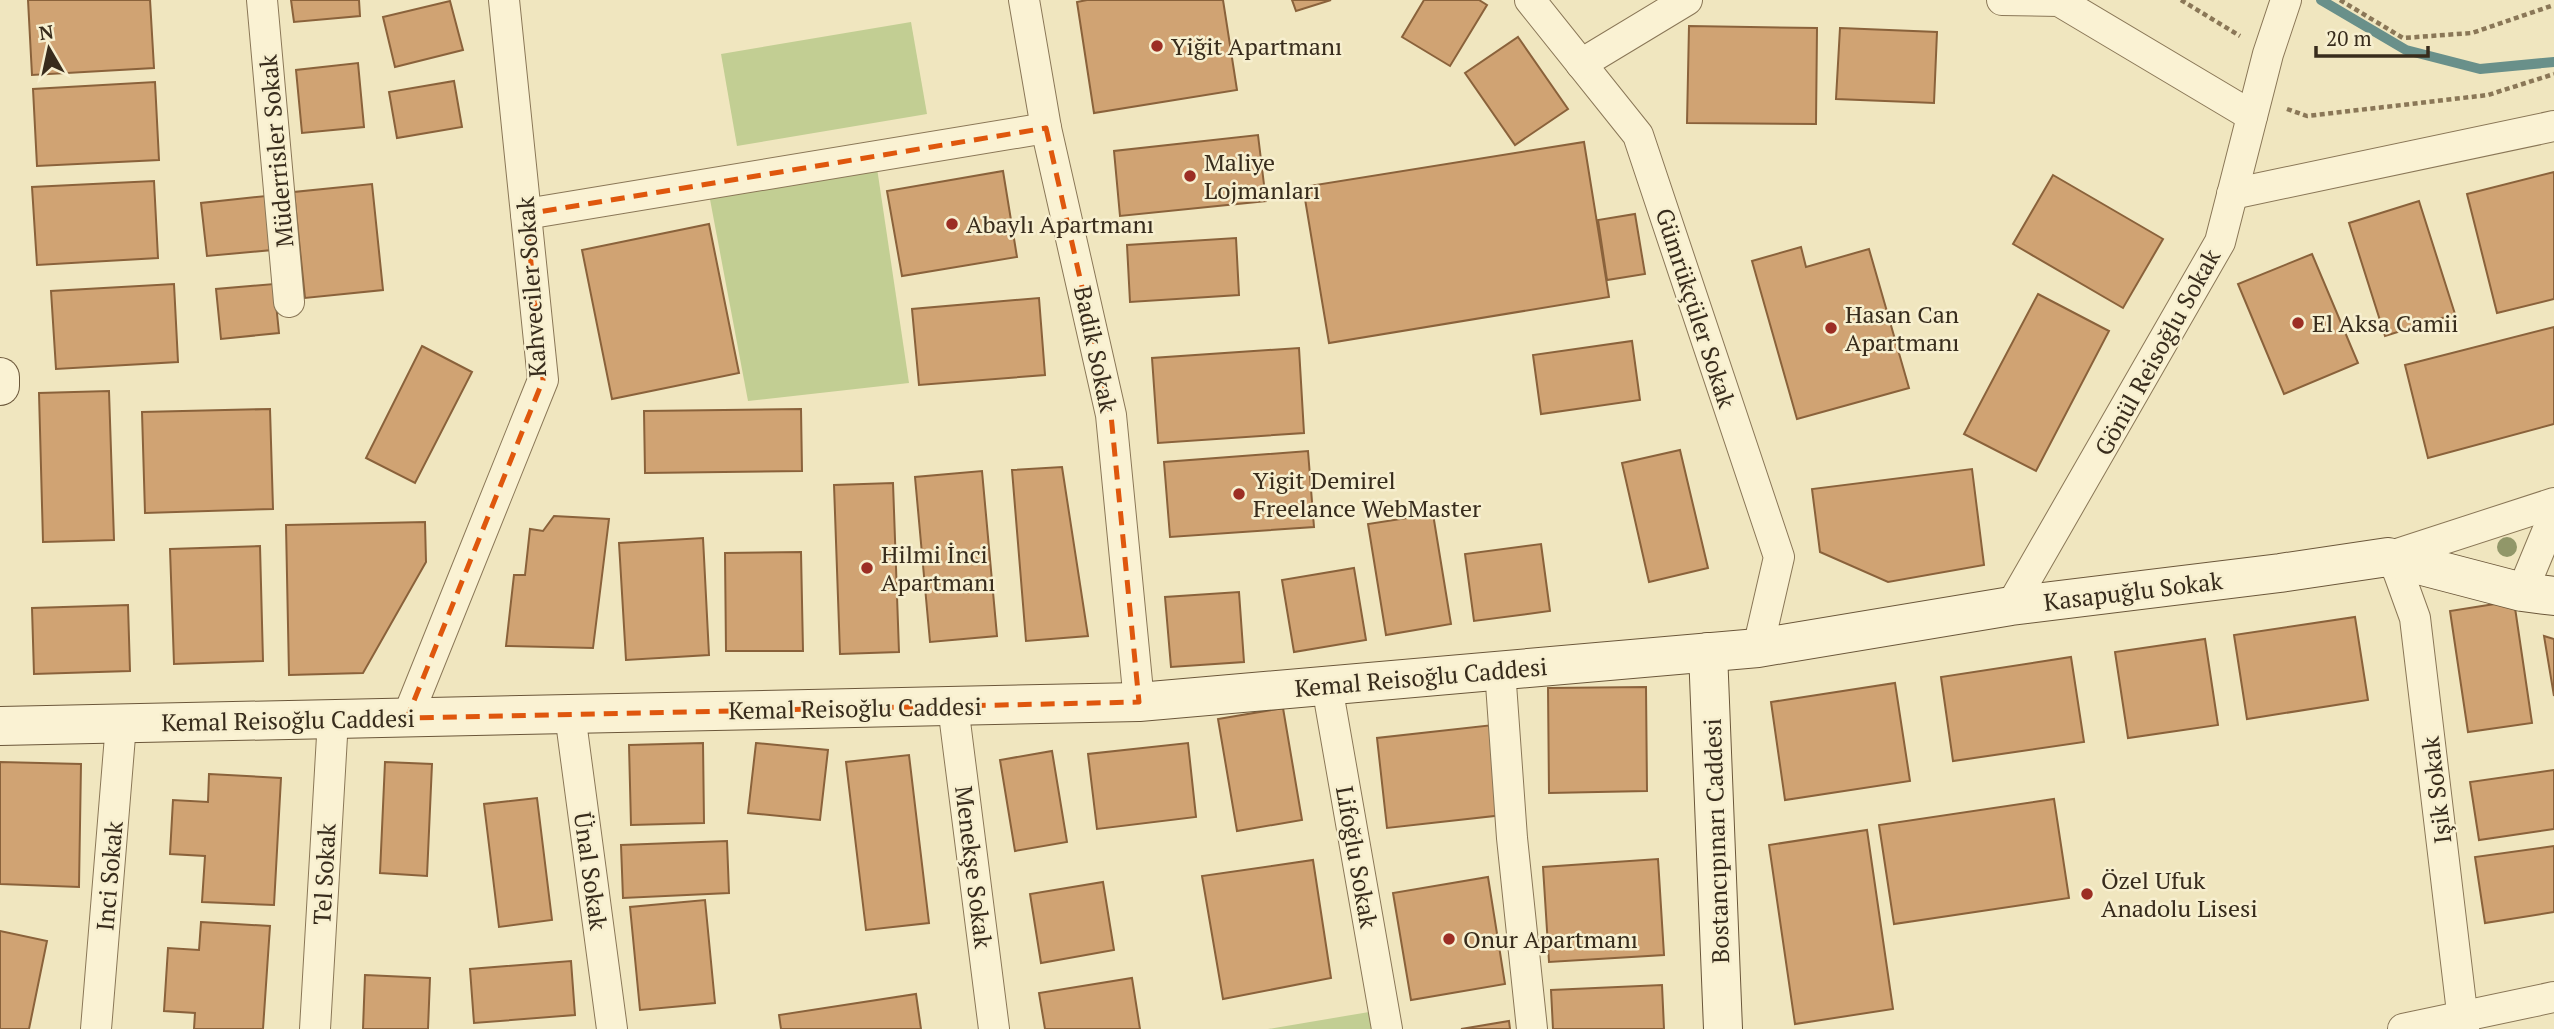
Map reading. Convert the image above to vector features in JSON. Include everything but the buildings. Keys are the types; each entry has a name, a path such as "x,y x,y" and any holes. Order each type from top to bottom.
{"street":[{"name":"Müderrisler Sokak","path":"262,0 289,302"},
{"name":"Kahveciler Sokak","path":"407,718 543,380 504,0"},
{"name":"Badik Sokak","path":"1024,0 1046,128 1111,415 1139,702"},
{"name":"Gümrükçüler Sokak","path":"1530,0 1638,135 1779,557 1758,648"},
{"path":"1581,64 1687,0"},
{"path":"2002,0 2059,1 2255,107"},
{"name":"Gönül Reisoğlu Sokak","path":"2011,606 2220,242 2268,54 2286,0"},
{"path":"2232,194 2554,126"},
{"path":"526,214 1046,128"},
{"path":"0,377 0,386"},
{"path":"2388,557 2554,503"},
{"path":"2538,594 2554,514"},
{"name":"Kasapuğlu Sokak","path":"1709,652 1758,648 2011,606 2388,557 2538,594"},
{"name":"Işik Sokak","path":"2388,557 2398,571 2415,618 2463,1023"},
{"name":"Kemal Reisoğlu Caddesi","path":"0,726 1139,702 1709,652"},
{"name":"Bostancıpınarı Caddesi","path":"1709,652 1723,1029"},
{"path":"1500,670 1512,838 1532,1029"},
{"name":"Lifoğlu Sokak","path":"1327,685 1387,1029"},
{"name":"Menekşe Sokak","path":"953,706 995,1029"},
{"name":"Ünal Sokak","path":"570,714 612,1029"},
{"name":"Tel Sokak","path":"315,1029 333,719"},
{"name":"Inci Sokak","path":"96,1029 121,724"},
{"path":"2403,1029 2463,1023 2554,997"}],"path":[{"path":"2181,0 2268,54"},
{"path":"2340,0 2403,38 2472,33 2554,5"},
{"path":"2255,107 2306,116 2488,95 2554,74"}],"highlighted area":[{"path":"1046,128 1111,415 1139,702 407,718 543,380 526,214"}],"green space":[{"path":"911,22 927,114 737,146 721,54"},
{"path":"877,168 909,383 748,401 709,194"},
{"path":"1375,1011 1378,1029 1268,1029"}],"waterway":[{"path":"2321,0 2406,50 2480,69 2554,62"}],"place":[{"name":"Yiğit Apartmanı","path":"1157,46"},
{"name":"Maliye Lojmanları","path":"1190,176"},
{"name":"Abaylı Apartmanı","path":"952,224"},
{"name":"El Aksa Camii","path":"2298,323"},
{"name":"Hasan Can Apartmanı","path":"1831,328"},
{"name":"Yigit Demirel Freelance WebMaster","path":"1239,494"},
{"name":"Hilmi İnci Apartmanı","path":"867,568"},
{"name":"Özel Ufuk Anadolu Lisesi","path":"2087,894"},
{"name":"Onur Apartmanı","path":"1449,939"}]}
